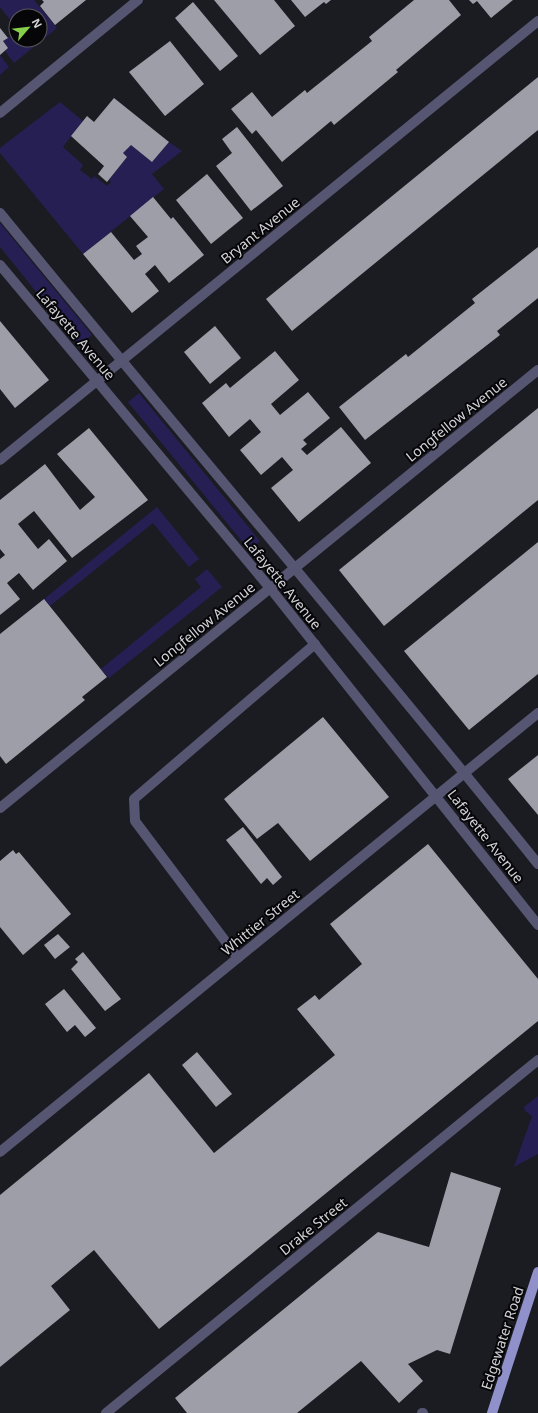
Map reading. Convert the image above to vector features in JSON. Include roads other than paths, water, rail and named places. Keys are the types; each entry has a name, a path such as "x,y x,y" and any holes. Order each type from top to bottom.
{"main road":[{"name":"Edgewater Road","path":"492,1413 538,1272"}],"street":[{"path":"0,113 138,0"},
{"name":"Bryant Avenue","path":"0,460 538,21"},
{"name":"Lafayette Avenue","path":"0,213 121,361 295,567 538,864"},
{"name":"Lafayette Avenue","path":"0,265 96,382 270,588 437,796 538,925"},
{"name":"Longfellow Avenue","path":"0,808 538,370"},
{"path":"238,958 135,821 134,799 315,644"},
{"name":"Whittier Street","path":"0,1152 538,713"},
{"name":"Drake Street","path":"106,1413 538,1060"}]}
